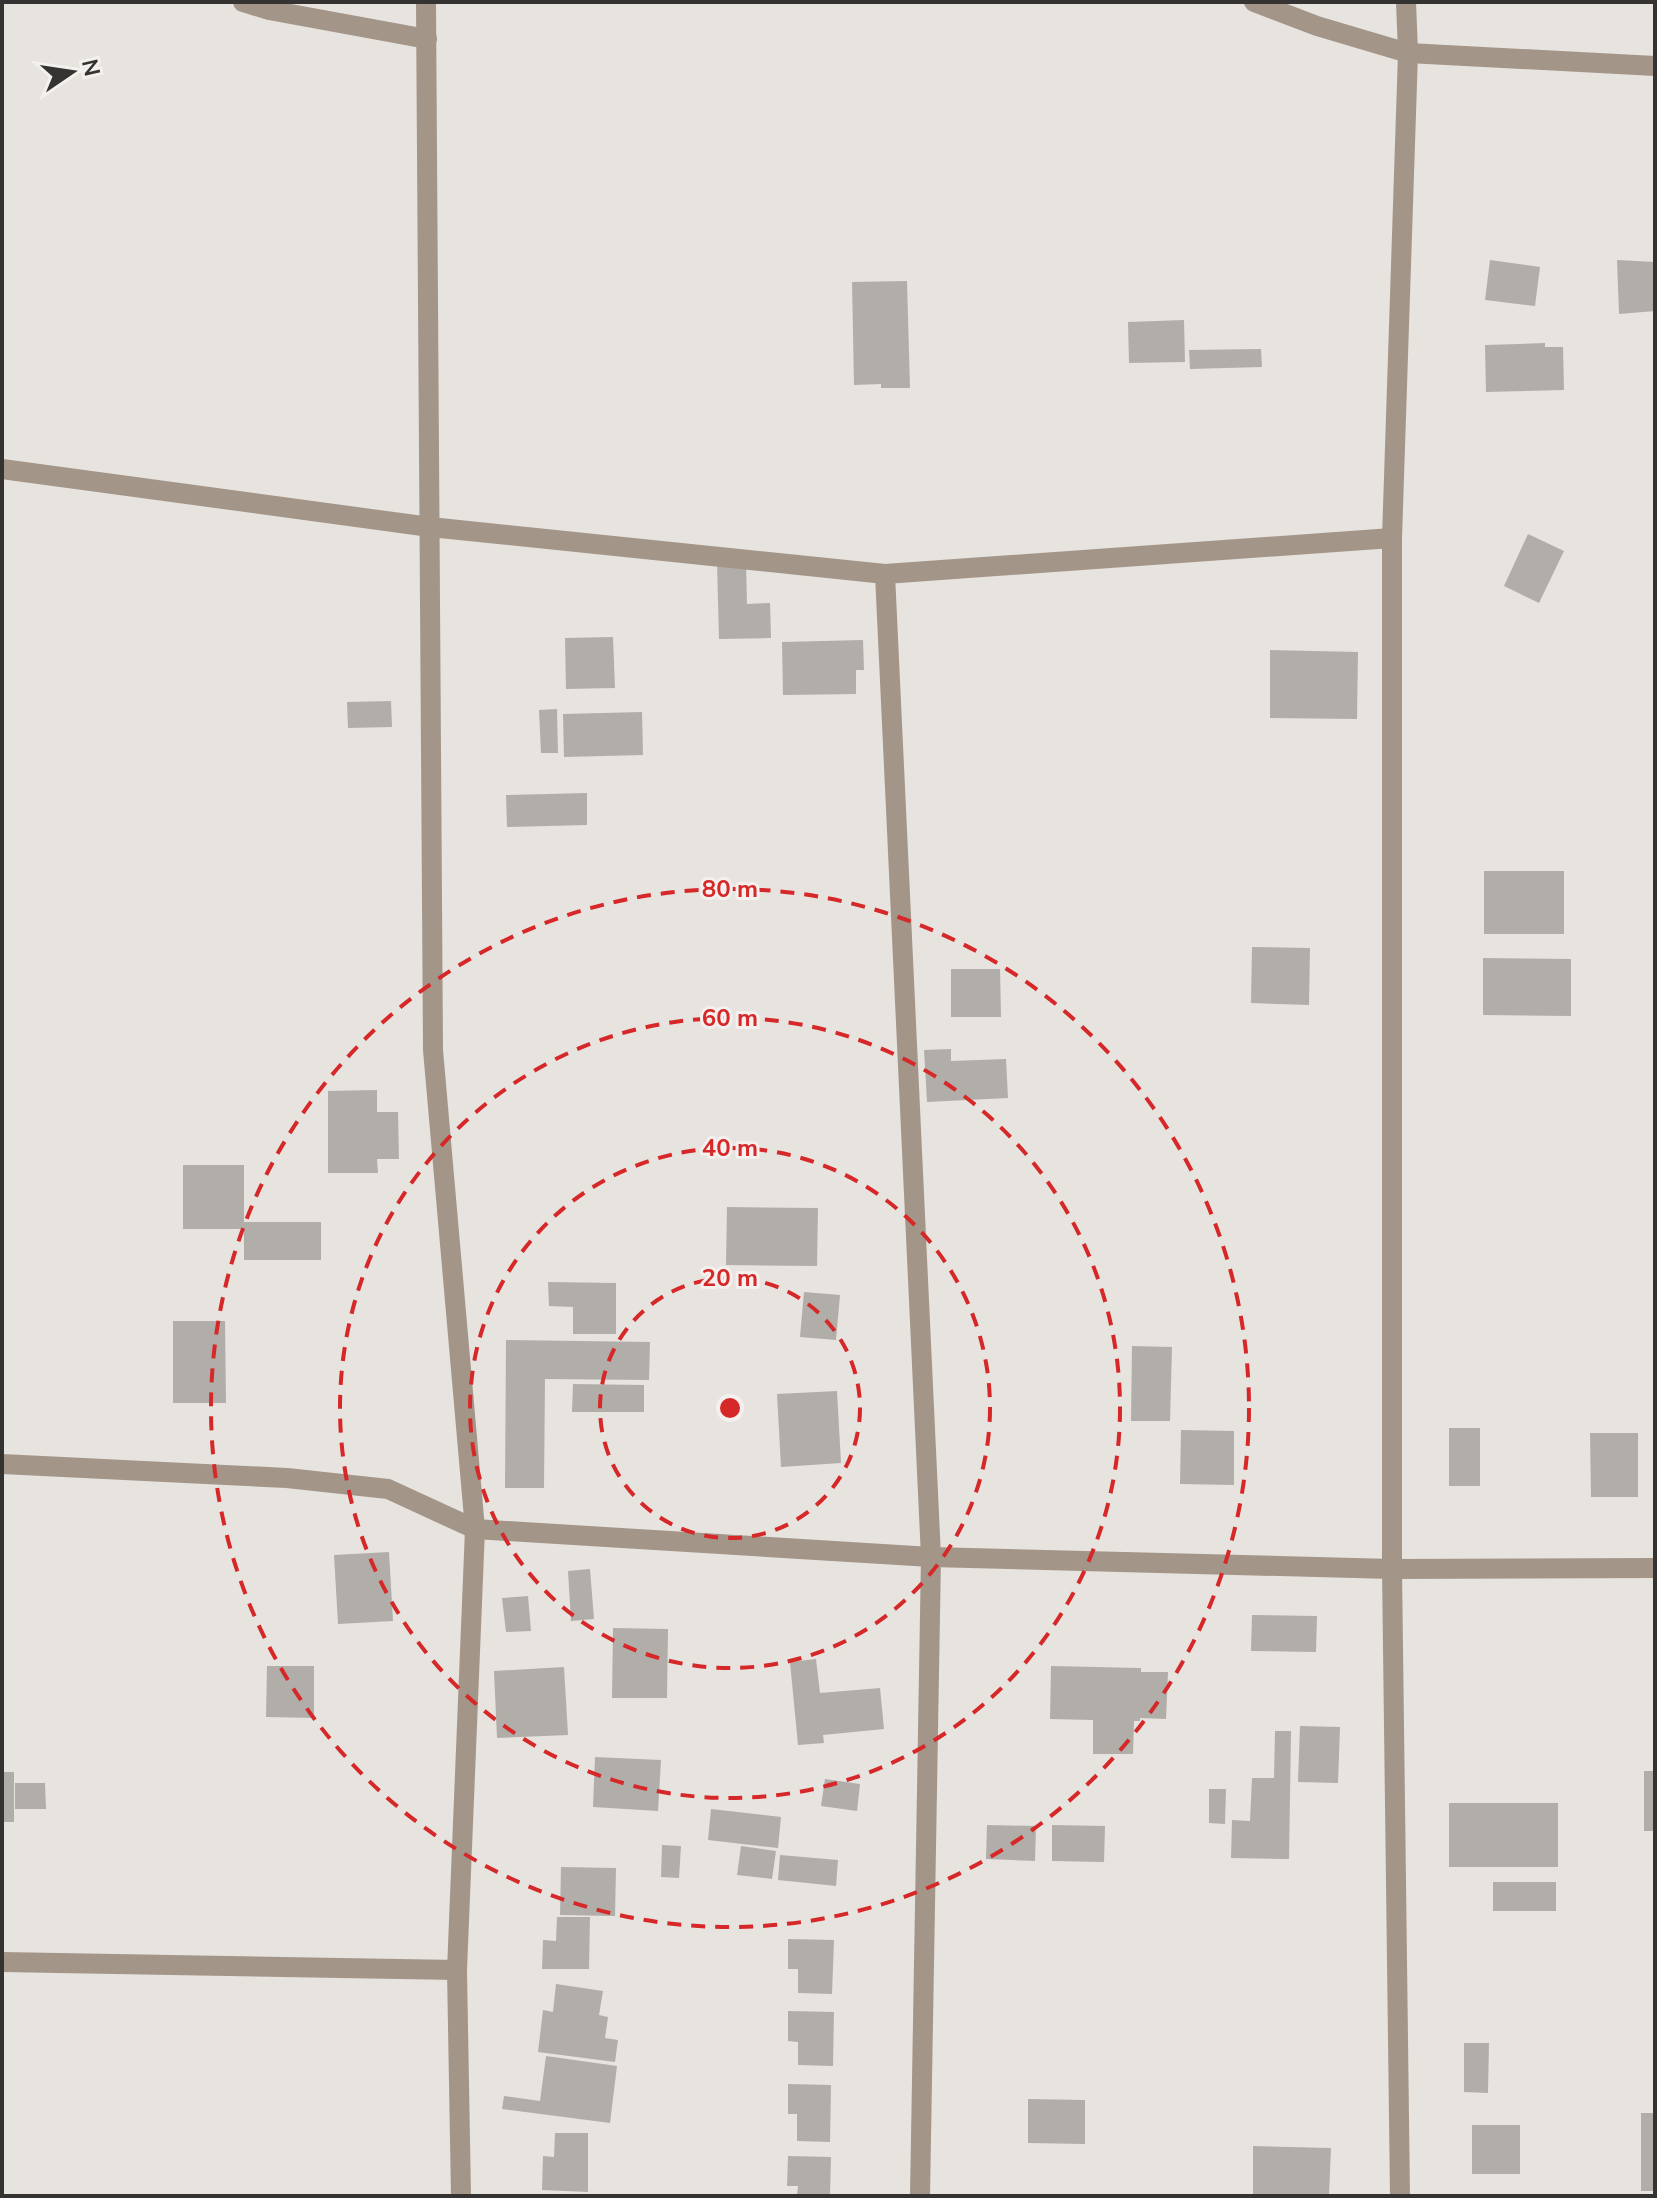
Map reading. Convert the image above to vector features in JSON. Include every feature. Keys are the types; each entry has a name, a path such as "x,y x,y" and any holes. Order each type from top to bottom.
{"street":[{"path":"243,2 269,10 427,39"},
{"path":"426,2 433,1050 475,1529 457,1970 461,2196"},
{"path":"1254,2 1317,26 1408,53 1655,66"},
{"path":"1400,2196 1392,1569 1392,538 1408,53 1406,2"},
{"path":"2,469 430,527 885,574 1392,538"},
{"path":"885,574 931,1557 920,2196"},
{"path":"2,1464 287,1478 388,1489 475,1529 931,1557 1392,1569 1655,1568"},
{"path":"2,1962 457,1970"}],"building":[{"path":"1490,260 1540,267 1535,306 1485,300"},
{"path":"1617,260 1655,262 1655,311 1619,314"},
{"path":"907,281 910,388 881,388 881,384 854,385 852,282"},
{"path":"1184,320 1185,362 1129,363 1128,322"},
{"path":"1545,343 1545,347 1563,347 1564,390 1486,392 1485,345"},
{"path":"1261,349 1262,367 1190,369 1189,350"},
{"path":"1528,534 1564,551 1539,603 1504,586"},
{"path":"746,562 747,604 770,603 771,638 719,639 717,563"},
{"path":"613,637 615,688 566,689 565,638"},
{"path":"863,640 864,670 856,670 856,694 783,695 782,642"},
{"path":"1270,650 1358,652 1357,719 1270,718"},
{"path":"391,701 392,727 348,728 347,702"},
{"path":"557,709 558,753 541,753 539,710"},
{"path":"642,712 643,755 564,757 563,714"},
{"path":"587,793 587,825 507,827 506,795"},
{"path":"1484,871 1564,871 1564,934 1484,934"},
{"path":"1252,947 1310,948 1309,1005 1251,1003"},
{"path":"1483,958 1571,959 1571,1016 1483,1015"},
{"path":"951,969 1000,969 1001,1017 951,1017"},
{"path":"951,1049 951,1061 1006,1059 1008,1098 927,1102 924,1050"},
{"path":"377,1090 377,1112 398,1112 399,1159 377,1159 378,1173 328,1173 328,1091"},
{"path":"183,1165 244,1165 244,1222 321,1222 321,1260 244,1260 244,1229 183,1229"},
{"path":"727,1207 818,1208 817,1266 726,1265"},
{"path":"548,1282 616,1283 616,1334 573,1334 573,1307 549,1306"},
{"path":"804,1292 840,1295 836,1340 800,1337"},
{"path":"173,1321 225,1321 226,1403 173,1403"},
{"path":"506,1340 650,1342 649,1380 545,1379 544,1488 505,1488"},
{"path":"1132,1346 1172,1347 1170,1421 1131,1421"},
{"path":"573,1384 644,1385 644,1412 572,1412"},
{"path":"837,1391 841,1463 781,1467 777,1394"},
{"path":"1449,1428 1480,1428 1480,1486 1449,1486"},
{"path":"1181,1430 1234,1431 1234,1485 1180,1484"},
{"path":"1590,1433 1638,1433 1638,1497 1591,1497"},
{"path":"389,1552 393,1621 338,1624 334,1555"},
{"path":"590,1569 594,1619 571,1621 568,1571"},
{"path":"528,1596 531,1631 506,1632 502,1598"},
{"path":"1252,1615 1317,1616 1316,1652 1251,1651"},
{"path":"613,1628 668,1629 667,1698 612,1698"},
{"path":"816,1659 820,1693 880,1688 884,1729 823,1735 824,1743 798,1745 790,1662"},
{"path":"267,1666 314,1666 314,1718 266,1717"},
{"path":"1051,1666 1141,1668 1141,1672 1168,1672 1166,1719 1140,1718 1140,1721 1134,1721 1133,1754 1093,1754 1093,1720 1050,1719"},
{"path":"564,1667 568,1735 497,1738 494,1671"},
{"path":"1300,1726 1340,1727 1338,1783 1298,1782"},
{"path":"1275,1731 1291,1731 1289,1859 1231,1858 1232,1820 1250,1821 1252,1778 1274,1778"},
{"path":"595,1757 661,1760 658,1811 593,1807"},
{"path":"1644,1771 1655,1771 1655,1831 1644,1831"},
{"path":"2,1772 14,1772 14,1822 2,1822"},
{"path":"825,1779 860,1784 857,1811 821,1806"},
{"path":"15,1783 45,1783 46,1809 15,1809"},
{"path":"1209,1789 1226,1789 1225,1824 1209,1823"},
{"path":"1449,1803 1558,1803 1558,1867 1449,1867"},
{"path":"711,1809 781,1817 778,1848 708,1840"},
{"path":"987,1825 1036,1826 1035,1861 986,1859"},
{"path":"1052,1825 1105,1826 1104,1862 1052,1861"},
{"path":"662,1845 681,1846 679,1878 661,1877"},
{"path":"741,1846 776,1851 772,1879 737,1875"},
{"path":"780,1855 838,1860 836,1886 778,1880"},
{"path":"561,1867 616,1868 615,1916 560,1915"},
{"path":"1493,1882 1556,1882 1556,1911 1493,1911"},
{"path":"557,1917 590,1917 589,1969 542,1969 543,1940 556,1941"},
{"path":"788,1939 834,1940 832,1994 798,1993 798,1969 788,1969"},
{"path":"556,1984 603,1991 599,2015 608,2017 605,2038 618,2040 615,2062 538,2052 543,2010 553,2012"},
{"path":"788,2011 834,2012 833,2066 798,2065 798,2042 788,2041"},
{"path":"1464,2043 1489,2043 1488,2093 1464,2092"},
{"path":"546,2056 617,2066 610,2123 502,2109 504,2096 540,2101"},
{"path":"788,2084 831,2085 830,2142 797,2141 797,2114 788,2114"},
{"path":"1028,2099 1085,2100 1085,2144 1028,2143"},
{"path":"1641,2113 1655,2113 1655,2191 1641,2191"},
{"path":"1472,2125 1520,2125 1520,2174 1472,2174"},
{"path":"555,2133 588,2133 588,2192 542,2190 543,2156 554,2157"},
{"path":"1253,2146 1331,2148 1329,2196 1253,2196"},
{"path":"788,2156 831,2157 830,2196 797,2196 798,2186 787,2186"}]}
